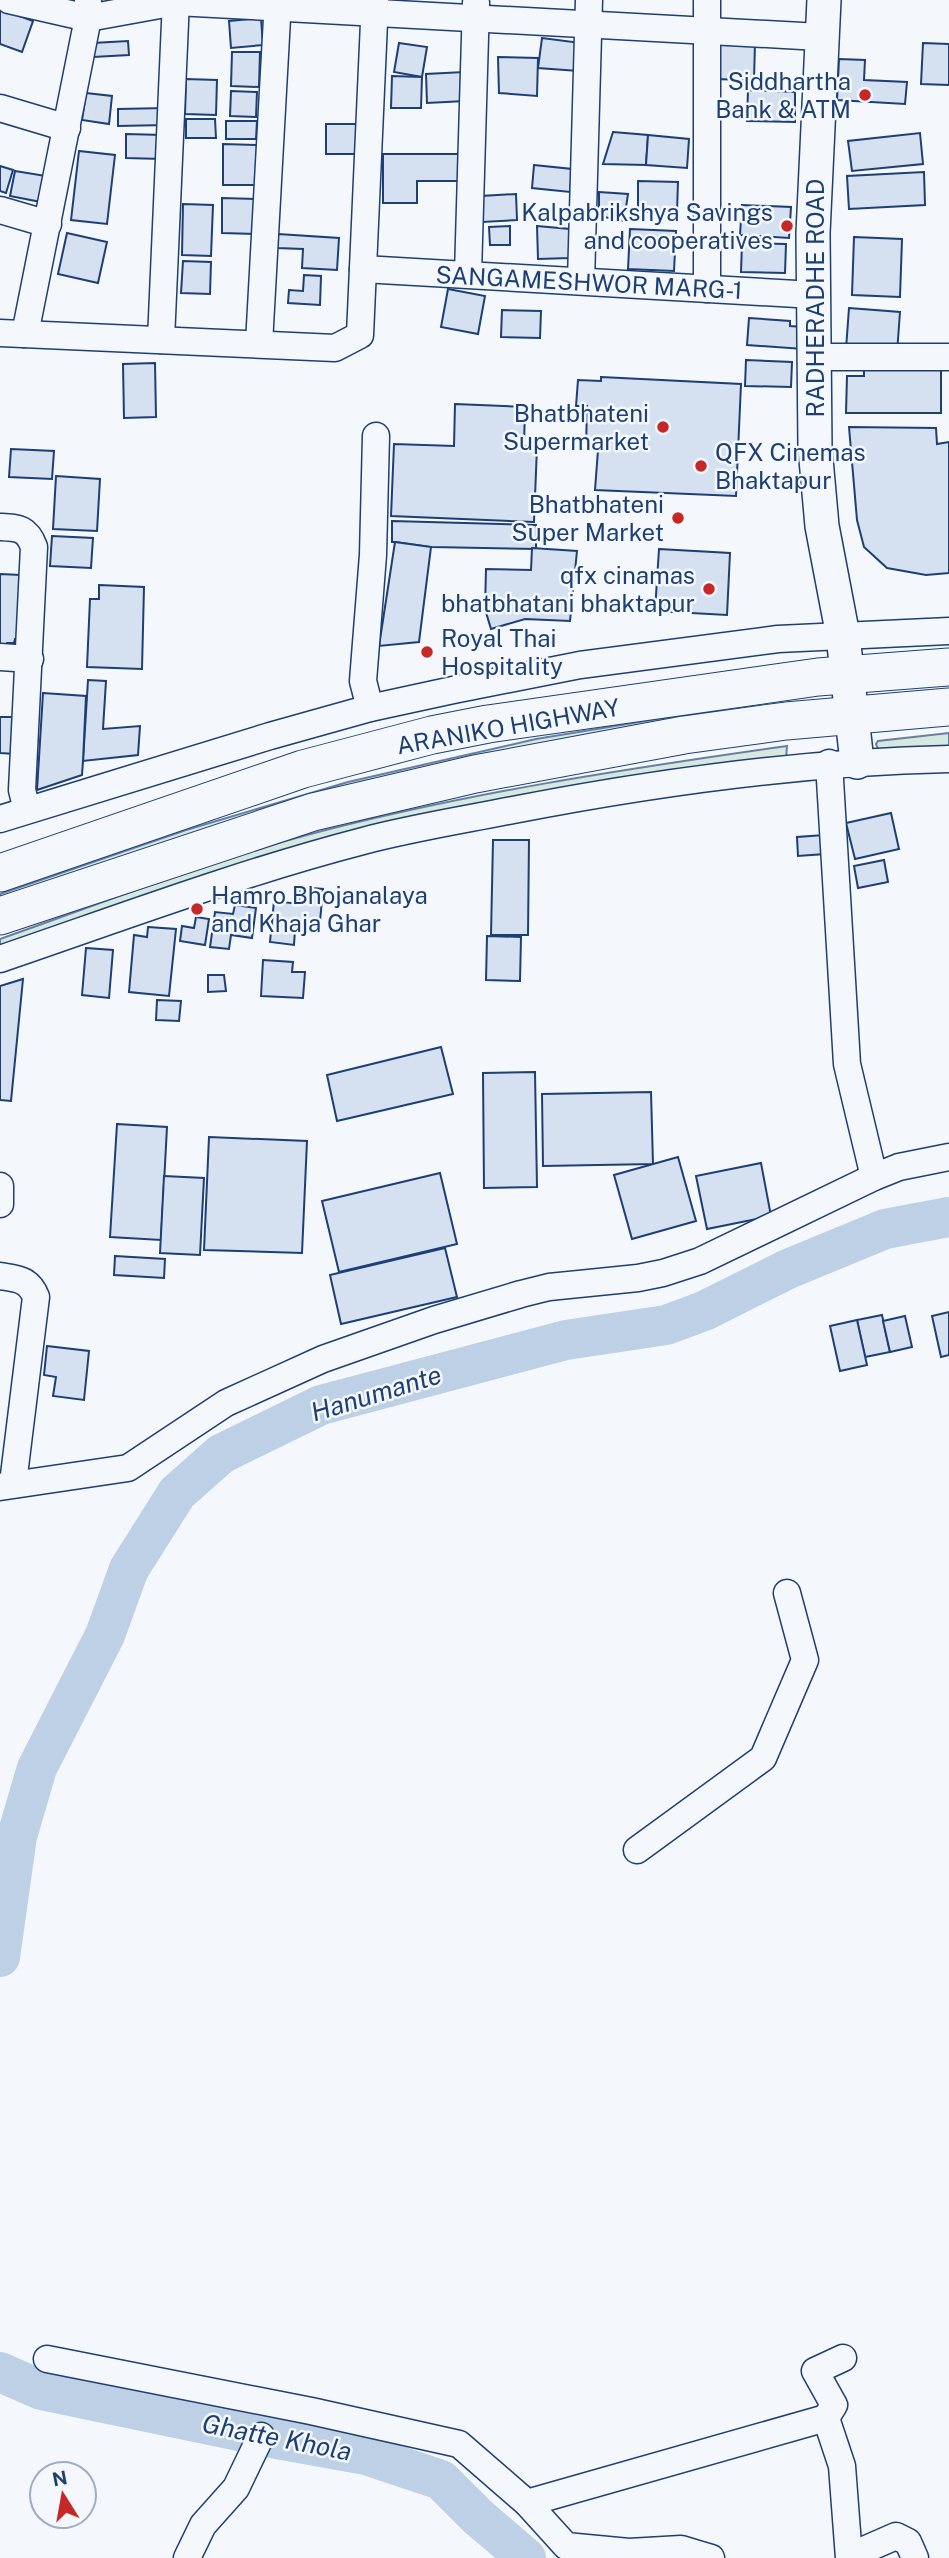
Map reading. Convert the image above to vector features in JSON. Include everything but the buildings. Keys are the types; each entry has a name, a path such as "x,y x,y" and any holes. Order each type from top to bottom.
{"highway":[{"name":"ARANIKO HIGHWAY","path":"0,873 280,776 432,735 488,724 847,674 949,667"},
{"name":"ARANIKO HIGHWAY","path":"0,916 313,812 475,774 684,735 786,721 949,707"}],"main road":[{"name":"RADHERADHE ROAD","path":"824,0 820,37 813,233 812,357 815,448 822,526 843,636 852,715 843,762"}],"street":[{"path":"9,0 88,9 176,1 589,12 706,31 820,37"},
{"path":"707,0 707,289"},
{"path":"161,340 176,1"},
{"path":"260,344 278,4"},
{"path":"88,9 48,223 13,333 334,348 360,335 375,6"},
{"path":"468,274 476,9"},
{"path":"581,281 589,12"},
{"path":"0,108 67,128"},
{"path":"0,210 48,223"},
{"name":"SANGAMESHWOR MARG-1","path":"363,269 814,295"},
{"path":"812,357 949,357"},
{"path":"370,708 363,681 373,555 376,436"},
{"path":"0,527 21,528 30,536 34,547 22,790 27,810"},
{"path":"0,819 370,708 580,665 778,639 949,631"},
{"path":"0,657 30,659"},
{"path":"0,959 202,890 363,841 575,798 843,762 949,759"},
{"path":"843,762 847,1064 874,1177"},
{"path":"8,1485 128,1468 226,1403 323,1359 434,1320 521,1294 549,1287 663,1273 700,1261 874,1177 899,1167 949,1157"},
{"path":"0,1186 0,1204"},
{"path":"0,1276 23,1279 32,1286 36,1297 14,1475 8,1485"},
{"path":"637,1850 763,1759 806,1660 787,1593"},
{"path":"527,2503 826,2418 834,2404 815,2371 843,2358"},
{"path":"47,2360 311,2411 459,2444 527,2503 566,2546 629,2552 681,2549 710,2558"},
{"path":"826,2418 842,2466 849,2558"},
{"path":"187,2558 202,2525 236,2488 261,2436"},
{"path":"855,2558 864,2550 895,2536 908,2542 915,2558"}],"shaded area":[{"path":"819,702 656,730 0,906 0,894 186,830 348,782 536,739 682,715"},
{"path":"949,733 949,748 878,749 876,744 878,741"},
{"path":"787,746 786,759 609,783 0,947 0,939 191,871 307,835 486,794"}],"waterway":[{"name":"Hanumante","path":"0,1957 17,1836 37,1768 105,1635 129,1569 177,1493 221,1454 321,1405 566,1340 666,1325 704,1311 788,1269 885,1229 949,1217"},
{"name":"Ghatte Khola","path":"0,2372 41,2390 366,2455 441,2480 478,2517 526,2558"}],"place":[{"name":"Siddhartha Bank & ATM","path":"865,95"},
{"name":"Kalpabrikshya Savings and cooperatives","path":"787,226"},
{"name":"Bhatbhateni Supermarket","path":"663,427"},
{"name":"QFX Cinemas Bhaktapur","path":"701,466"},
{"name":"Bhatbhateni Super Market","path":"678,518"},
{"name":"qfx cinamas bhatbhatani bhaktapur","path":"709,589"},
{"name":"Royal Thai Hospitality","path":"427,652"},
{"name":"Hamro Bhojanalaya and Khaja Ghar","path":"197,909"}]}
